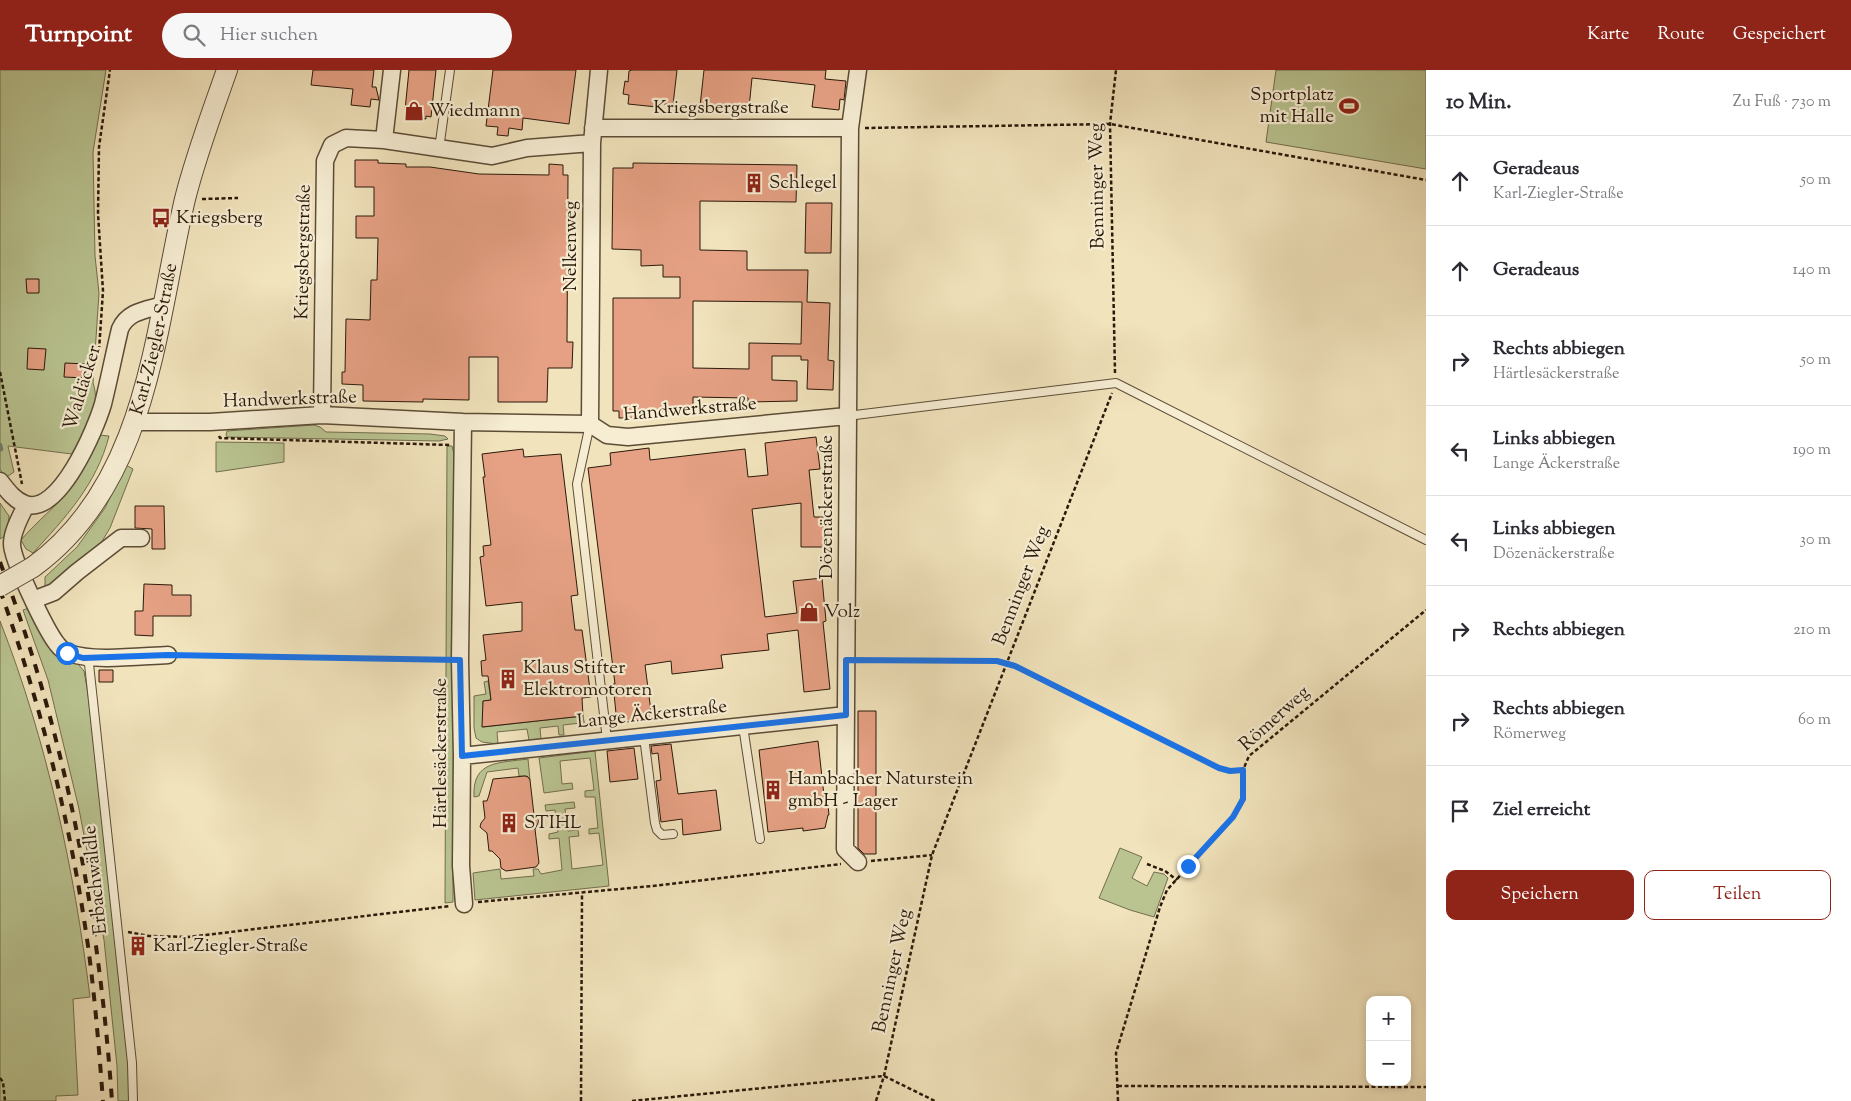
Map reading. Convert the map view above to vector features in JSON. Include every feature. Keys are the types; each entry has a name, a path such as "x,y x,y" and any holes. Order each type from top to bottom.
{"street":[{"name":"Karl-Ziegler-Straße","path":"0,586 33,567 65,540 103,489 117,462 134,422 154,358 163,305 197,154 227,70"},
{"path":"384,140 392,70"},
{"name":"Nelkenweg","path":"590,424 593,136 599,70"},
{"path":"847,416 850,128 858,70"},
{"name":"Kriegsbergstraße","path":"322,415 325,162 332,145 346,138 384,140 492,156 593,136 850,128"},
{"name":"Waldäcker","path":"26,505 38,504 52,496 67,479 90,438 102,406 120,329 124,320 132,314 163,305"},
{"name":"Handwerkstraße","path":"134,422 210,422 322,415 463,422 590,424 607,435 628,437 847,416"},
{"name":"Dözenäckerstraße","path":"847,416 845,849 858,862"},
{"name":"Härtlesäckerstraße","path":"463,422 460,660 464,904"},
{"path":"0,481 11,494 26,505 13,534 12,545 33,600 44,624 58,646 67,653 83,658 168,655"},
{"path":"33,600 40,599 54,592 121,538 141,538"},
{"name":"Lange Äckerstraße","path":"462,756 846,715"}],"lane":[{"path":"439,149 450,70"},
{"path":"847,416 1116,384 1426,540"},
{"path":"590,424 577,484 607,740"},
{"name":"Erbachwäldle","path":"83,658 88,664 132,1063 133,1101"},
{"path":"743,726 760,839"},
{"path":"644,737 657,830 662,835 673,834"}],"path":[{"path":"98,358 103,291 98,214 98,147 110,70"},
{"name":"Benninger Weg","path":"876,1101 884,1076 932,855 1116,384 1110,124 1116,70"},
{"path":"850,128 1110,124 1426,180"},
{"path":"186,198 198,200 238,198"},
{"path":"0,372 26,505"},
{"path":"210,422 220,438 463,445"},
{"name":"Römerweg","path":"1118,1101 1116,1053 1160,907 1167,890 1233,817 1243,799 1243,770 1249,756 1426,610"},
{"path":"168,655 460,660"},
{"path":"846,660 997,661 1006,663 1219,768 1230,771 1243,770"},
{"path":"118,931 149,936 188,937 464,904 652,886 932,855"},
{"path":"1147,864 1165,870 1177,880"},
{"path":"580,1101 582,893"},
{"path":"632,1101 884,1076 935,1101"},
{"path":"0,1078 3,1082 5,1101"},
{"path":"1118,1086 1426,1087"}],"green space":[{"path":"0,70 106,70 93,152 95,256 99,293 93,383 95,402 93,411 86,429 72,454 8,446 14,472 5,478 0,469"},
{"name":"Sportplatz mit Halle","path":"1276,70 1426,70 1426,169 1266,142"},
{"path":"314,425 326,432 430,434 445,436 448,439 439,441 227,437 226,435 227,431"},
{"path":"99,435 109,436 97,470 88,485 57,527 33,553 26,549 21,540 72,487 84,468"},
{"path":"216,442 284,443 284,462 216,472"},
{"path":"447,446 452,446 454,454 453,902 445,903"},
{"path":"126,465 133,469 110,528 101,543 45,589 45,577 77,547 105,508"},
{"path":"0,503 9,516 7,535 0,539"},
{"path":"29,608 84,671 129,1064 130,1101 118,1101 117,1066 104,940 79,809 48,680 23,610"},
{"path":"0,621 32,712 57,806 76,901 90,997 73,999 78,1095 56,1096 56,1101 0,1101"},
{"path":"488,681 491,700 483,701 483,727 583,716 585,727 582,727 581,723 563,725 564,735 559,735 558,726 540,728 541,739 529,740 527,729 497,732 498,744 482,742 476,738 474,728 474,696 486,694 484,682"},
{"path":"595,751 609,886 475,900 473,873 500,869 501,879 534,876 533,869 538,869 541,874 562,870 559,838 549,839 549,834 558,832 555,810 546,811 545,805 574,802 575,808 565,809 568,831 578,830 579,836 569,837 572,869 603,865 599,833 589,834 589,829 598,828 595,797 585,797 585,791 594,790 590,758 560,761 562,784 572,783 573,789 544,793 539,758"},
{"path":"528,759 530,780 527,776 519,776 518,768 487,772 479,796 474,797 478,776 483,770 498,763"},
{"path":"1120,848 1142,857 1132,878 1147,886 1154,872 1164,874 1168,878 1154,917 1099,898"}],"building":[{"path":"313,70 374,70 372,87 376,87 379,100 371,99 370,107 351,105 353,89 311,85"},
{"path":"409,70 436,70 431,117 426,116 426,119 411,117 405,110"},
{"path":"493,70 576,70 569,124 523,118 522,130 509,128 508,136 497,135 498,127 486,126"},
{"path":"677,70 673,105 657,103 657,107 628,104 629,95 623,94 625,81 628,82 629,71"},
{"path":"704,70 826,70 825,79 846,81 844,100 840,99 839,110 812,107 815,85 752,78 749,108 700,106"},
{"path":"355,160 378,160 378,163 406,164 406,167 430,167 479,174 549,175 549,164 563,165 563,175 568,175 567,342 573,342 572,368 548,368 547,402 498,402 498,357 469,357 469,400 423,399 423,402 363,401 363,385 342,384 342,372 345,372 346,319 370,320 371,280 377,280 378,238 356,238 356,216 374,216 374,187 355,187"},
{"path":"633,163 797,165 796,202 700,201 700,250 747,251 747,270 808,270 807,302 830,303 828,360 834,361 833,390 807,389 808,360 801,360 801,356 772,356 772,380 797,381 797,401 748,402 748,398 693,397 693,411 635,411 635,418 619,418 619,411 613,411 613,298 680,298 680,277 663,277 663,265 641,266 641,250 612,249 613,168 633,168","holes":["693,301 802,302 801,344 749,343 749,369 693,368"]},
{"path":"806,203 832,203 831,253 805,253"},
{"path":"26,279 39,279 39,293 27,293"},
{"path":"28,348 46,349 44,370 27,369"},
{"path":"65,363 87,364 86,378 64,377"},
{"path":"816,437 820,469 809,470 814,517 828,517 828,547 801,547 801,503 752,509 765,617 797,613 793,581 822,578 826,621 823,622 830,689 804,692 798,630 767,634 769,650 721,655 723,668 672,674 671,661 645,665 652,719 617,723 613,684 615,684 588,468 611,465 610,453 649,448 650,460 745,449 748,477 768,475 765,443"},
{"path":"523,449 524,457 561,454 578,595 571,596 575,630 582,630 591,697 582,698 583,716 482,727 483,701 491,700 488,676 482,676 481,661 486,660 483,635 522,631 522,602 486,606 480,557 484,556 483,546 491,545 482,454"},
{"path":"135,506 164,506 165,549 152,549 152,529 135,528"},
{"path":"144,584 172,585 172,595 191,595 191,616 153,616 153,636 135,635 135,611 143,611"},
{"path":"99,670 113,670 113,682 99,682"},
{"path":"858,711 876,711 876,854 864,854 858,848"},
{"path":"818,741 825,805 828,805 829,815 825,828 803,831 803,828 768,832 759,750"},
{"path":"671,744 678,794 716,790 721,830 683,835 682,819 661,822 656,781 661,780 658,753 652,754 651,746"},
{"path":"634,748 638,779 610,782 607,751"},
{"name":"STIHL","path":"525,776 530,780 534,815 539,821 535,829 539,863 536,867 506,871 501,868 500,859 492,851 489,851 487,833 480,827 485,818 483,801 487,801 493,779"}],"waterway":[{"path":"0,445 1,449"}],"railway":[{"path":"0,562 44,694 76,827 98,963 112,1101"},
{"path":"0,590 29,677 53,766 73,856 90,965 103,1101"}],"place":[{"name":"Sportplatz mit Halle","path":"1349,106"},
{"name":"Wiedmann","path":"414,111"},
{"name":"Schlegel","path":"754,183"},
{"name":"Kriegsberg","path":"161,218"},
{"name":"Volz","path":"809,612"},
{"name":"Klaus Stifter Elektromotoren","path":"508,679"},
{"name":"Hambacher Naturstein gmbH - Lager","path":"773,790"},
{"name":"STIHL","path":"509,823"},
{"name":"Karl-Ziegler-Straße","path":"138,946"}],"route":[{"path":"67,653 83,658 168,655 460,660 462,756 846,715 846,660 997,661 1015,666 1219,768 1230,771 1243,770 1243,799 1233,817 1188,866"}]}
